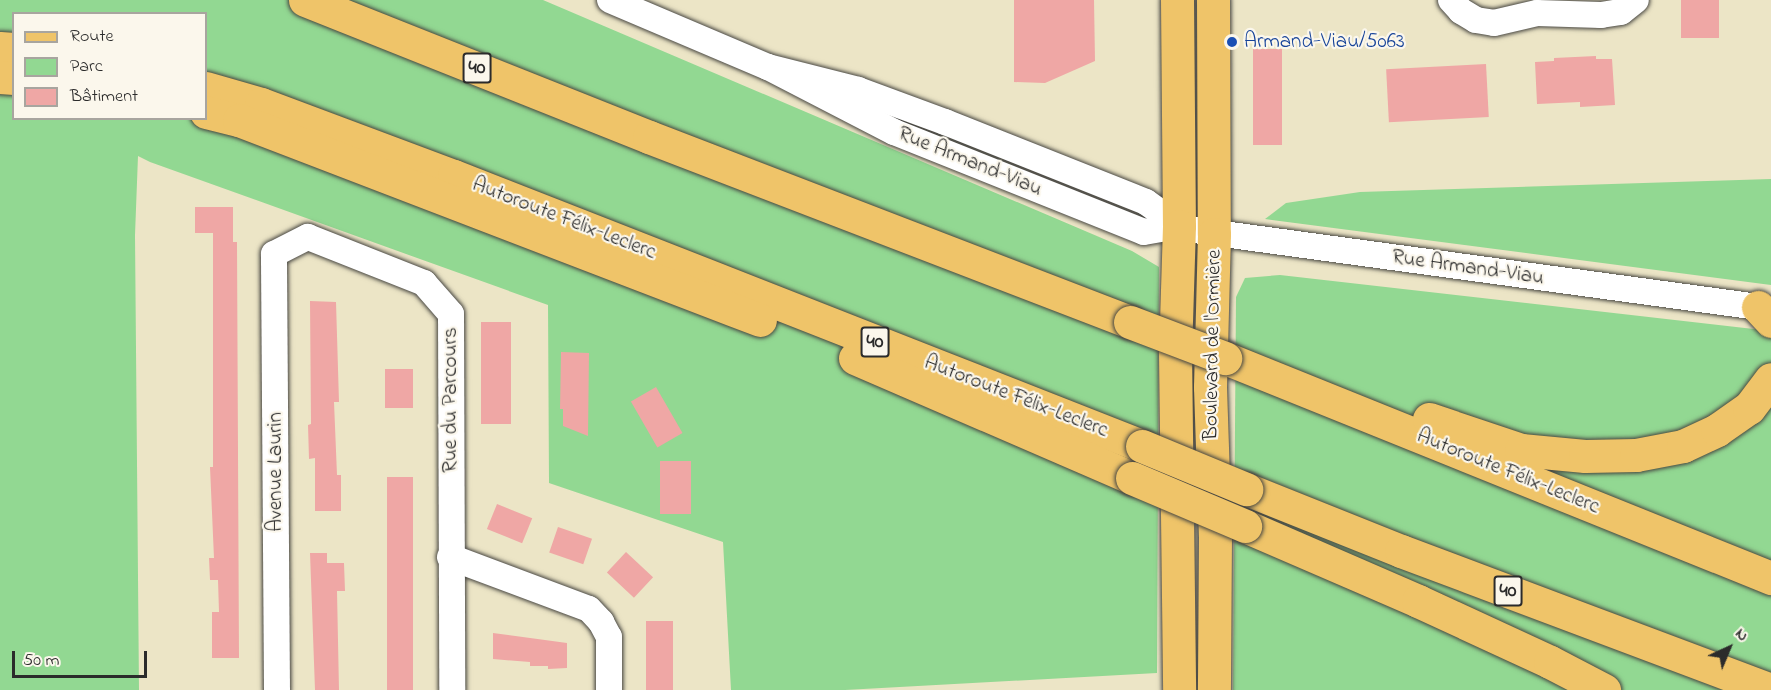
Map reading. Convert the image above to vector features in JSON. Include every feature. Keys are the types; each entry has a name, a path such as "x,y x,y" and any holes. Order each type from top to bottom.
{"main road":[{"name":"Autoroute Félix-Leclerc","path":"305,0 649,137 1225,358 1771,578"},
{"name":"Boulevard de l'Ormière","path":"1177,0 1179,226 1175,351 1179,690"},
{"name":"Boulevard de l'Ormière","path":"1213,0 1214,234 1210,387 1215,536 1214,690"},
{"name":"40","path":"207,88 261,104"},
{"path":"207,98 261,104"},
{"name":"Autoroute Félix-Leclerc","path":"261,104 609,236 1142,446 1401,551 1771,690"},
{"path":"207,112 239,120 846,354 1418,601 1550,662 1604,690"},
{"path":"609,236 846,354"},
{"path":"1225,358 1270,366 1521,450 1585,456 1636,455 1683,446 1717,430 1749,408 1771,379"}],"street":[{"name":"Rue Armand-Viau","path":"610,0 768,67 858,90 945,122 1146,202 1179,226 1214,234 1767,312"},
{"path":"1451,0 1461,11 1476,20 1494,23 1537,13 1601,15 1621,12 1636,0"},
{"name":"Rue du Parcours","path":"274,254 308,237 424,283 451,315 453,351 450,557 452,690"},
{"name":"Avenue Laurin","path":"274,254 277,690"},
{"path":"450,557 589,609 601,622 609,637 609,690"}],"green space":[{"path":"0,0 543,0 1132,251 1159,267 1157,673 845,690 731,690 723,542 549,483 548,305 138,156 135,235 139,690 0,690"},
{"path":"1771,179 1771,285 1265,219 1286,203 1360,192"},
{"path":"1280,275 1771,331 1771,690 1233,690 1236,297 1245,278"}],"building":[{"path":"1014,0 1094,0 1095,61 1045,83 1014,82"},
{"path":"1681,0 1719,0 1719,38 1681,38"},
{"path":"1253,49 1282,49 1282,145 1253,145"},
{"path":"1596,56 1596,59 1612,59 1615,105 1580,107 1580,102 1537,104 1535,62 1554,61 1554,58"},
{"path":"1486,64 1489,117 1389,122 1386,69"},
{"path":"195,207 233,207 233,242 237,242 239,658 212,658 212,612 219,612 218,580 210,580 209,558 214,558 210,467 213,467 213,233 195,233"},
{"path":"310,301 336,302 339,402 334,402 337,475 341,475 341,511 315,511 315,458 309,459 308,425 311,424"},
{"path":"481,322 511,322 511,424 481,424"},
{"path":"561,352 589,353 588,436 563,426 563,409 560,409"},
{"path":"385,369 413,369 413,408 385,408"},
{"path":"656,387 682,433 657,447 631,402"},
{"path":"660,461 691,461 691,514 660,514"},
{"path":"387,477 413,477 413,690 387,690"},
{"path":"497,504 532,518 522,543 487,529"},
{"path":"558,527 592,539 583,564 549,553"},
{"path":"626,552 653,577 634,598 607,572"},
{"path":"310,553 327,553 327,563 344,563 345,591 337,591 339,690 315,690"},
{"path":"646,621 673,621 673,690 646,690"},
{"path":"493,633 567,643 567,668 548,669 548,666 530,666 530,662 493,659"}],"place":[{"name":"Armand-Viau/5063","path":"1232,42"}]}
